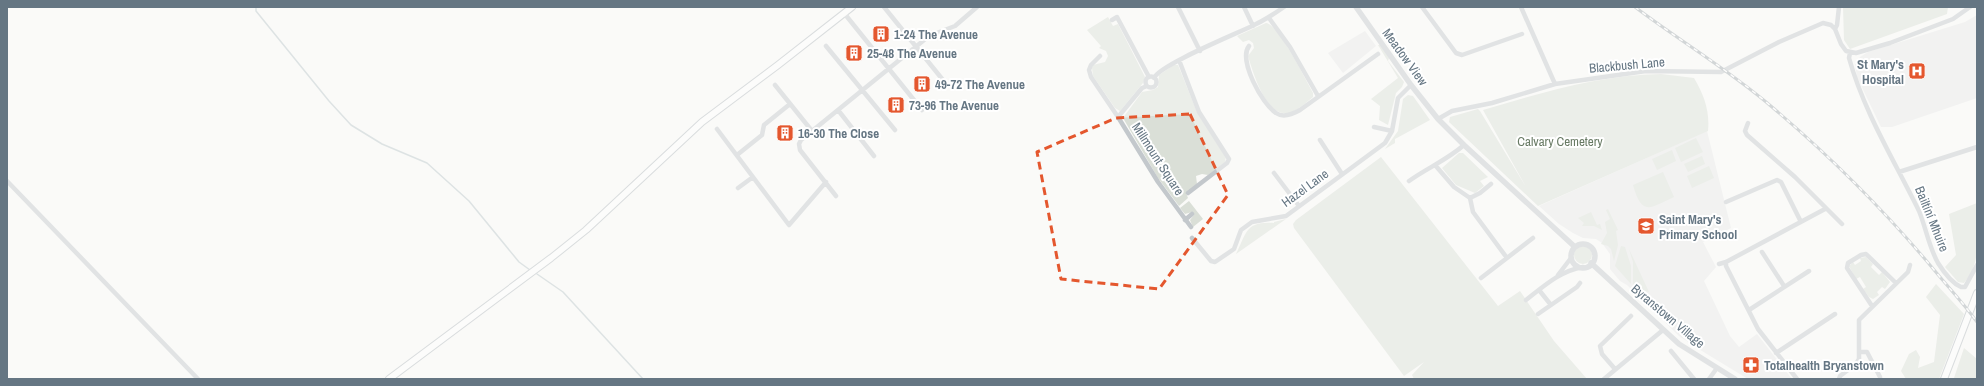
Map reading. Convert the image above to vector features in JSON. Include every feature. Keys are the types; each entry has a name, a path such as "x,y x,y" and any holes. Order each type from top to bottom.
{"main road":[{"path":"389,379 551,258 586,230 702,122 852,7"},
{"path":"1944,379 1977,293"}],"street":[{"path":"884,7 947,85"},
{"path":"836,196 800,150 799,144 801,140 932,34 955,26 977,7"},
{"path":"1178,7 1200,50"},
{"path":"1244,7 1253,26"},
{"name":"Millmount Square","path":"1191,227 1158,182 1118,117 1142,88 1147,86 1150,88 1155,86 1157,83 1151,78 1161,70 1179,60 1269,18 1284,7"},
{"name":"Meadow View","path":"1356,7 1411,85 1464,145 1575,247"},
{"path":"1422,7 1456,53 1462,56 1522,34"},
{"path":"1521,7 1555,84"},
{"path":"1839,7 1837,25 1835,29 1841,44 1850,53 1862,52 1912,35 1953,19 1970,7"},
{"path":"844,13 922,110"},
{"path":"1112,20 1117,17 1151,78 1146,81 1147,86"},
{"path":"1269,18 1290,47 1318,96"},
{"name":"Blackbush Lane","path":"1440,118 1452,111 1492,103 1555,84 1646,71 1721,72 1818,24 1828,24 1835,29"},
{"path":"826,46 896,130"},
{"path":"1248,46 1246,54 1252,80 1264,99 1276,113 1285,115 1295,113 1378,54"},
{"name":"Bailtíní Mhuire","path":"1850,53 1849,58 1862,98 1923,220 1934,255 1952,281 1957,285 1965,287 1977,265"},
{"path":"1100,56 1091,65 1090,74 1118,117"},
{"path":"1179,60 1199,112 1228,155 1227,163 1188,193"},
{"path":"775,85 812,131"},
{"name":"Hazel Lane","path":"1192,238 1211,261 1218,262 1234,249 1241,230 1252,222 1256,220 1280,218 1299,206 1385,143 1392,131 1398,98 1411,85"},
{"path":"737,155 762,135 764,126 790,104"},
{"path":"838,110 874,156"},
{"path":"1748,123 1745,131 1747,135 1795,177 1825,209 1842,224"},
{"path":"1374,128 1392,131"},
{"path":"717,129 789,225 826,182"},
{"path":"1320,140 1342,174"},
{"path":"1409,181 1424,170 1443,161 1464,145"},
{"path":"1899,172 1977,147"},
{"path":"1436,164 1454,187 1470,198 1473,212 1507,258"},
{"path":"1274,173 1299,206"},
{"path":"1200,176 1204,181"},
{"path":"738,188 753,177"},
{"path":"1726,202 1777,180 1781,182 1801,222"},
{"path":"7,181 198,379"},
{"path":"1470,198 1480,193 1491,184"},
{"path":"1719,264 1726,262 1825,209"},
{"path":"1185,220 1192,214"},
{"path":"1481,278 1533,238"},
{"path":"1526,300 1557,277 1570,270 1583,267 1591,263 1594,254 1591,248 1581,244 1575,247 1571,258 1557,277"},
{"path":"1762,252 1784,286"},
{"path":"1872,306 1847,268 1848,263 1861,255 1866,254 1896,283"},
{"path":"1571,258 1576,265 1583,267"},
{"path":"1726,262 1726,266 1758,329 1797,379"},
{"name":"Byranstown Village","path":"1591,263 1679,344 1734,379"},
{"path":"1838,379 1856,364 1860,352 1859,320 1908,272 1910,265"},
{"path":"1749,310 1809,271"},
{"path":"1538,314 1580,283"},
{"path":"1539,290 1551,305"},
{"path":"1776,353 1835,314"},
{"path":"1615,369 1602,354 1600,346 1631,316"},
{"path":"1604,379 1663,330"},
{"path":"1671,352 1694,379"},
{"path":"1860,352 1867,352 1880,377"},
{"path":"1710,379 1717,368"}],"highlighted area":[{"path":"1190,114 1228,195 1159,289 1061,279 1037,152 1116,118"}],"shaded area":[{"name":"St Mary's Hospital","path":"1977,15 1977,98 1892,127 1881,127 1857,77 1855,65 1860,57 1868,52 1965,22"},
{"path":"1365,31 1376,46 1343,73 1328,53"},
{"name":"Saint Mary's Primary School","path":"1707,131 1731,228 1703,242 1716,267 1704,281 1730,336 1739,347 1757,334 1792,379 1748,379 1679,336 1627,285 1620,281 1610,269 1610,254 1602,243 1596,239 1583,238 1573,233 1559,224 1539,206"}],"green space":[{"path":"1843,7 1948,7 1947,14 1850,49 1844,40"},
{"path":"1108,17 1113,26 1118,24 1145,77 1143,83 1120,111 1115,108 1093,76 1093,65 1105,62 1108,56 1106,51 1099,48 1101,46 1087,30"},
{"path":"1266,23 1271,26 1284,42 1313,93 1313,97 1308,102 1289,113 1281,113 1267,101 1257,82 1248,56 1254,48 1253,43 1249,40 1243,42 1237,36"},
{"path":"1378,45 1380,45 1389,58 1388,61 1404,82 1402,87 1396,93 1388,125 1379,120 1380,106 1371,99 1398,78"},
{"path":"1174,65 1178,65 1197,112 1226,157 1225,162 1208,175 1202,174 1196,176 1197,184 1186,193 1188,198 1179,206 1158,178 1123,118 1142,92 1153,90 1158,87 1159,75"},
{"name":"Calvary Cemetery","path":"1661,74 1694,78 1706,103 1708,131 1538,206 1449,122 1450,117 1478,109 1526,187 1483,110 1548,91 1593,81 1638,75"},
{"path":"1408,95 1413,96 1430,120 1395,139 1395,143 1385,149 1398,131 1403,99"},
{"path":"1696,138 1703,152 1681,162 1675,148"},
{"path":"1672,150 1676,161 1657,170 1652,159"},
{"path":"1459,153 1463,153 1488,177 1480,181 1484,186 1475,193 1456,185 1442,168"},
{"path":"1702,156 1705,164 1688,172 1684,164"},
{"path":"1381,157 1498,306 1520,291 1554,341 1587,379 1414,379 1412,375 1424,362 1404,376 1294,228 1293,224 1296,220"},
{"path":"1709,166 1714,178 1692,188 1687,176"},
{"path":"1663,172 1674,197 1653,206 1644,206 1636,195 1633,185"},
{"path":"1189,201 1203,219 1193,227 1190,220 1194,215 1192,212 1185,214 1180,208"},
{"path":"1977,203 1978,245 1974,265 1970,275 1964,283 1958,282 1945,267 1956,255 1949,214"},
{"path":"1608,209 1618,230 1616,231 1618,245 1614,261 1611,249 1608,246 1601,244 1607,233 1605,222 1610,219 1606,210"},
{"path":"1591,212 1597,225 1600,224 1602,230 1594,226 1582,226 1584,223 1578,218"},
{"path":"1286,219 1236,254 1245,234 1252,226 1264,223 1274,223"},
{"path":"1583,246 1589,249 1592,255 1589,261 1583,264 1577,261 1574,255 1577,249"},
{"path":"1621,246 1625,247 1631,266 1631,284 1615,266"},
{"path":"1629,249 1649,292 1638,289 1633,285 1633,262"},
{"path":"1866,257 1873,264 1871,267 1879,275 1882,272 1890,282 1885,289 1882,287 1877,292 1879,295 1873,299 1869,297 1863,289 1866,287 1860,277 1856,279 1849,266 1853,262 1855,265 1861,261 1860,258"},
{"path":"1936,284 1964,314 1939,379 1906,379 1901,371 1909,354 1916,350 1920,357 1918,368 1934,362 1940,315 1926,297"},
{"path":"1964,348 1977,359 1977,379 1954,378"}],"waterway":[{"path":"256,7 256,11 329,101 351,125 382,144 427,163 469,201 519,262 530,270"},
{"path":"537,274 563,292 643,379"}],"railway":[{"path":"1635,7 1756,93 1837,165 1916,249 1977,322"}],"place":[{"name":"1-24 The Avenue","path":"881,34"},
{"name":"25-48 The Avenue","path":"854,53"},
{"name":"St Mary's Hospital","path":"1917,71"},
{"name":"49-72 The Avenue","path":"922,84"},
{"name":"73-96 The Avenue","path":"896,105"},
{"name":"16-30 The Close","path":"785,133"},
{"name":"Saint Mary's Primary School","path":"1646,226"},
{"name":"Totalhealth Bryanstown","path":"1751,365"}]}
